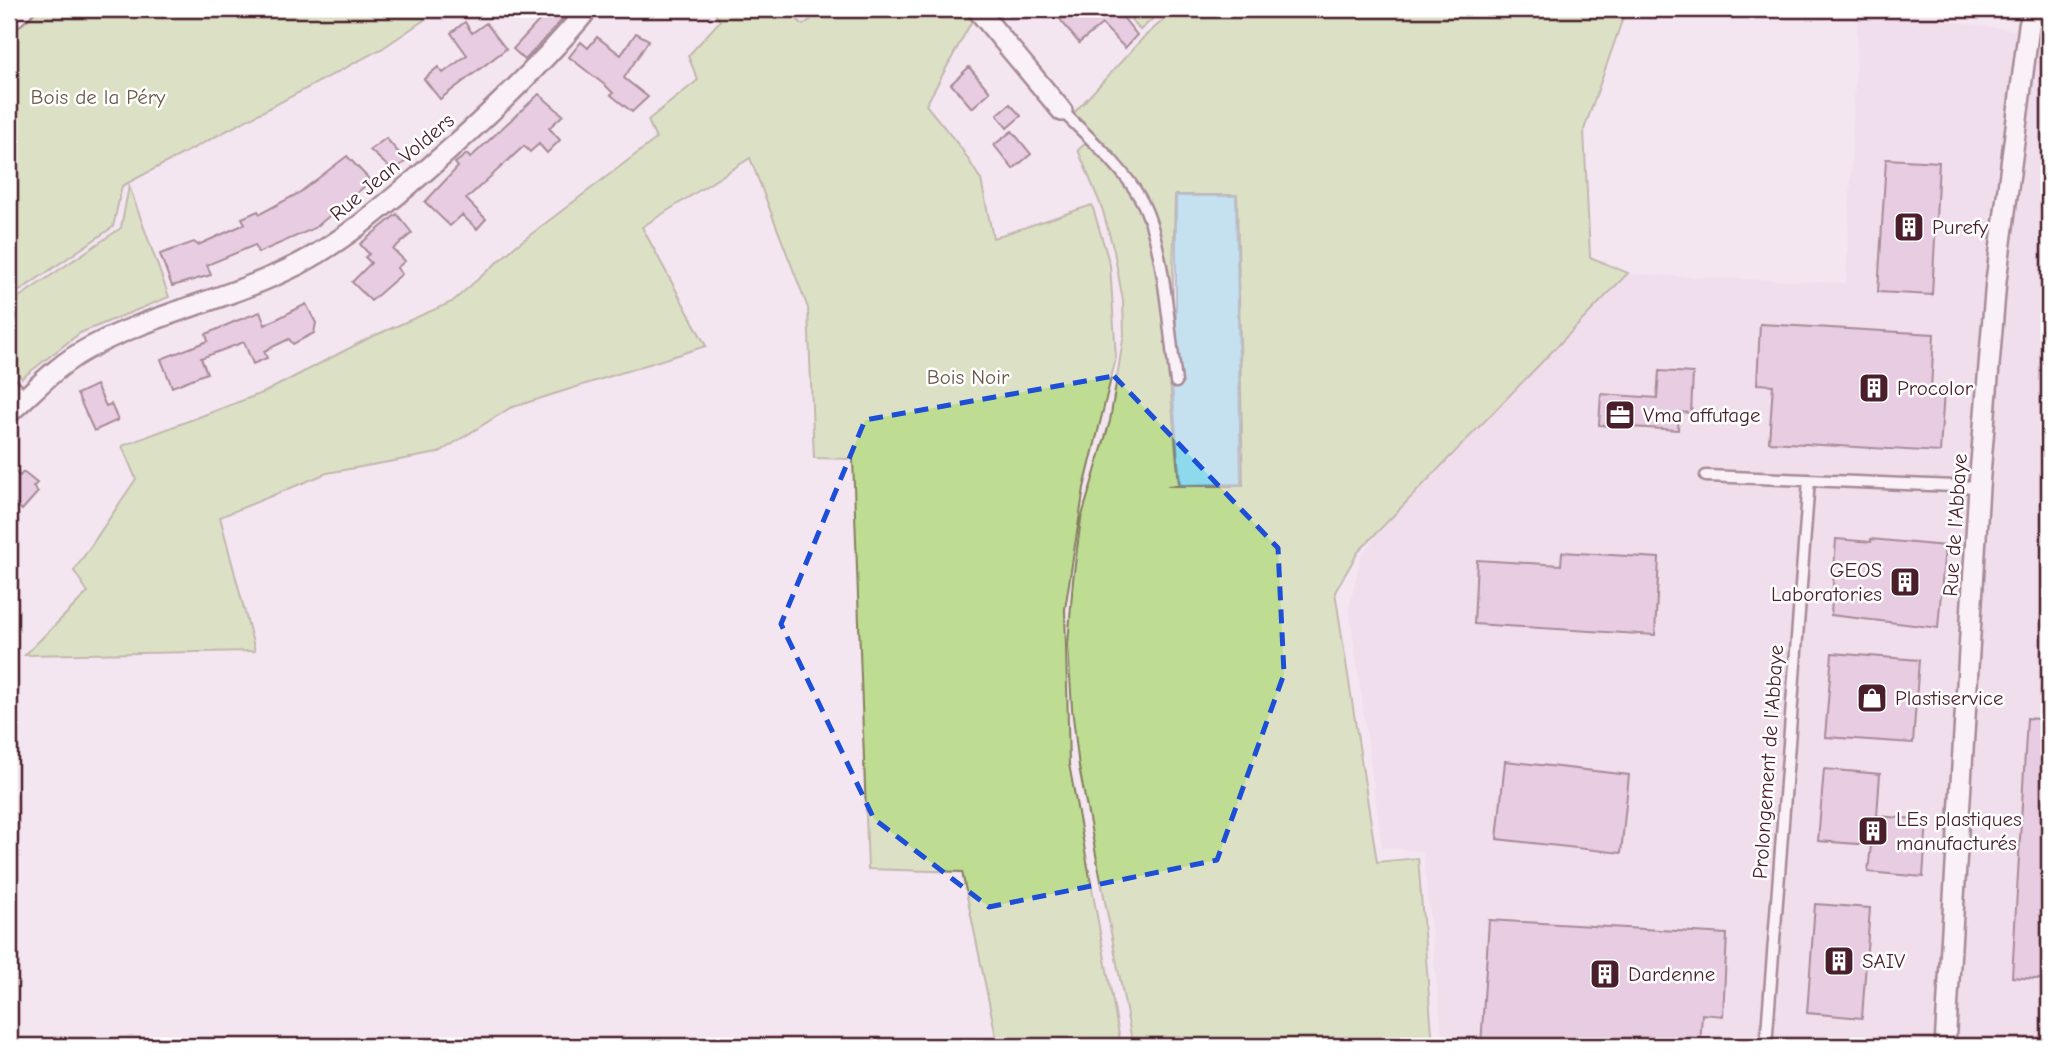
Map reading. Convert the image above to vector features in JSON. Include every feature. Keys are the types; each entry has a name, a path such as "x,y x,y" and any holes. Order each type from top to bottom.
{"street":[{"path":"9,21 23,9"},
{"name":"Rue Jean Volders","path":"9,413 67,362 93,346 159,317 298,265 363,224 522,84 588,9"},
{"path":"977,9 1062,111"},
{"name":"Rue de l'Abbaye","path":"1945,1046 1979,487 1996,281 2029,26 2034,9"}],"lane":[{"path":"1062,111 1126,177 1141,200 1154,229 1176,382"},
{"path":"9,382 26,398"},
{"path":"1706,476 1979,487"},
{"name":"Prolongement de l'Abbaye","path":"1766,1046 1809,480"}],"highlighted area":[{"path":"1114,376 1278,548 1284,674 1217,860 989,907 874,819 781,624 865,420"}],"shaded area":[{"path":"1858,9 2014,30 2021,9 2049,9 2049,1046 1443,1046 1423,852 1382,847 1349,607 1361,555 1419,485 1629,274 1846,283"}],"green space":[{"name":"Bois de la Péry","path":"40,9 432,9 424,20 383,48 122,186 113,227 9,298 9,34"},
{"name":"Bois Noir","path":"712,9 787,9 803,25 826,9 864,9 869,18 883,9 963,9 973,19 926,105 961,148 981,180 993,238 1092,205 1110,265 1116,358 1084,488 1065,609 1069,764 1121,1046 998,1046 962,872 868,869 853,459 814,458 808,308 750,158 642,227 706,346 510,408 438,453 327,473 220,517 255,651 25,655 88,592 74,571 136,479 122,446 265,392 369,338 452,302 517,245 656,139 648,120 698,80 688,56 720,21"},
{"path":"1140,9 1164,9 1140,30 1131,19"},
{"path":"1176,9 1626,9 1584,130 1590,257 1628,273 1358,552 1335,592 1377,862 1418,858 1433,1046 1133,1046 1079,767 1072,708 1068,645 1081,519 1110,421 1124,334 1123,301 1114,251 1102,208 1078,150 1094,136 1072,115 1143,38","holes":["1175,195 1237,195 1243,486 1167,486 1179,485 1166,336 1172,316"]},
{"path":"129,186 169,297 80,333 22,378 9,364 9,304 121,228"}],"water":[{"path":"1176,196 1236,196 1241,484 1180,485 1170,359 1176,353"}],"building":[{"path":"550,9 572,9 525,60 513,49"},
{"path":"1052,9 1121,9 1118,11 1137,35 1125,48 1102,24 1079,43"},
{"path":"465,22 472,33 486,23 506,49 440,99 424,79 438,67 443,73 467,55 451,33"},
{"path":"636,33 649,40 624,78 648,97 632,112 611,95 613,93 606,86 569,57 581,42 588,48 597,37 621,55"},
{"path":"969,67 990,92 972,108 951,84"},
{"path":"539,94 563,115 549,128 560,140 547,153 539,144 530,152 524,146 466,199 486,219 477,229 462,215 450,226 425,202 458,167 455,163 467,154 470,158"},
{"path":"1010,104 1021,116 1007,128 997,115"},
{"path":"1012,131 1031,154 1013,169 994,145"},
{"path":"386,138 406,161 393,171 370,150"},
{"path":"347,156 371,181 315,228 258,253 255,245 207,265 211,275 172,286 160,254 194,242 198,245 245,224 242,218 258,211 260,214 299,193"},
{"name":"Purefy","path":"1886,159 1939,162 1932,295 1878,292"},
{"path":"397,214 412,233 393,249 405,261 397,268 402,274 371,301 352,282 371,263 365,257 369,254 360,244"},
{"path":"306,304 316,323 314,333 293,344 289,339 264,351 267,358 253,364 244,342 201,358 207,373 172,387 161,359 208,341 206,334 236,321 260,312 265,325"},
{"name":"Procolor","path":"1760,324 1934,334 1931,390 1944,391 1940,452 1769,442 1773,385 1757,384"},
{"path":"1659,371 1693,373 1691,413 1679,412 1678,430 1599,425 1601,394 1657,398"},
{"path":"96,385 106,406 111,404 118,420 94,431 77,394"},
{"path":"9,466 20,476 23,472 37,483 33,487 38,492 22,510 9,498"},
{"name":"GEOS Laboratories","path":"1836,539 1871,542 1871,539 1945,546 1938,628 1831,615"},
{"path":"1562,552 1659,558 1655,635 1474,624 1477,560 1561,565"},
{"name":"Plastiservice","path":"1832,653 1919,660 1913,743 1825,737"},
{"path":"2027,718 2049,720 2049,980 2012,977"},
{"path":"1505,761 1629,775 1621,853 1497,839"},
{"name":"LEs plastiques manufacturés","path":"1824,769 1880,774 1877,816 1927,820 1923,877 1868,872 1871,845 1818,841"},
{"name":"SAIV","path":"1815,904 1870,908 1862,1018 1807,1013"},
{"name":"Dardenne","path":"1489,920 1727,934 1723,1016 1702,1014 1700,1046 1481,1046"}],"place":[{"name":"Purefy","path":"1909,227"},
{"name":"Procolor","path":"1874,388"},
{"name":"Vma affutage","path":"1620,415"},
{"name":"GEOS Laboratories","path":"1905,582"},
{"name":"Plastiservice","path":"1872,698"},
{"name":"LEs plastiques manufacturés","path":"1873,831"},
{"name":"SAIV","path":"1839,961"},
{"name":"Dardenne","path":"1605,974"}]}
